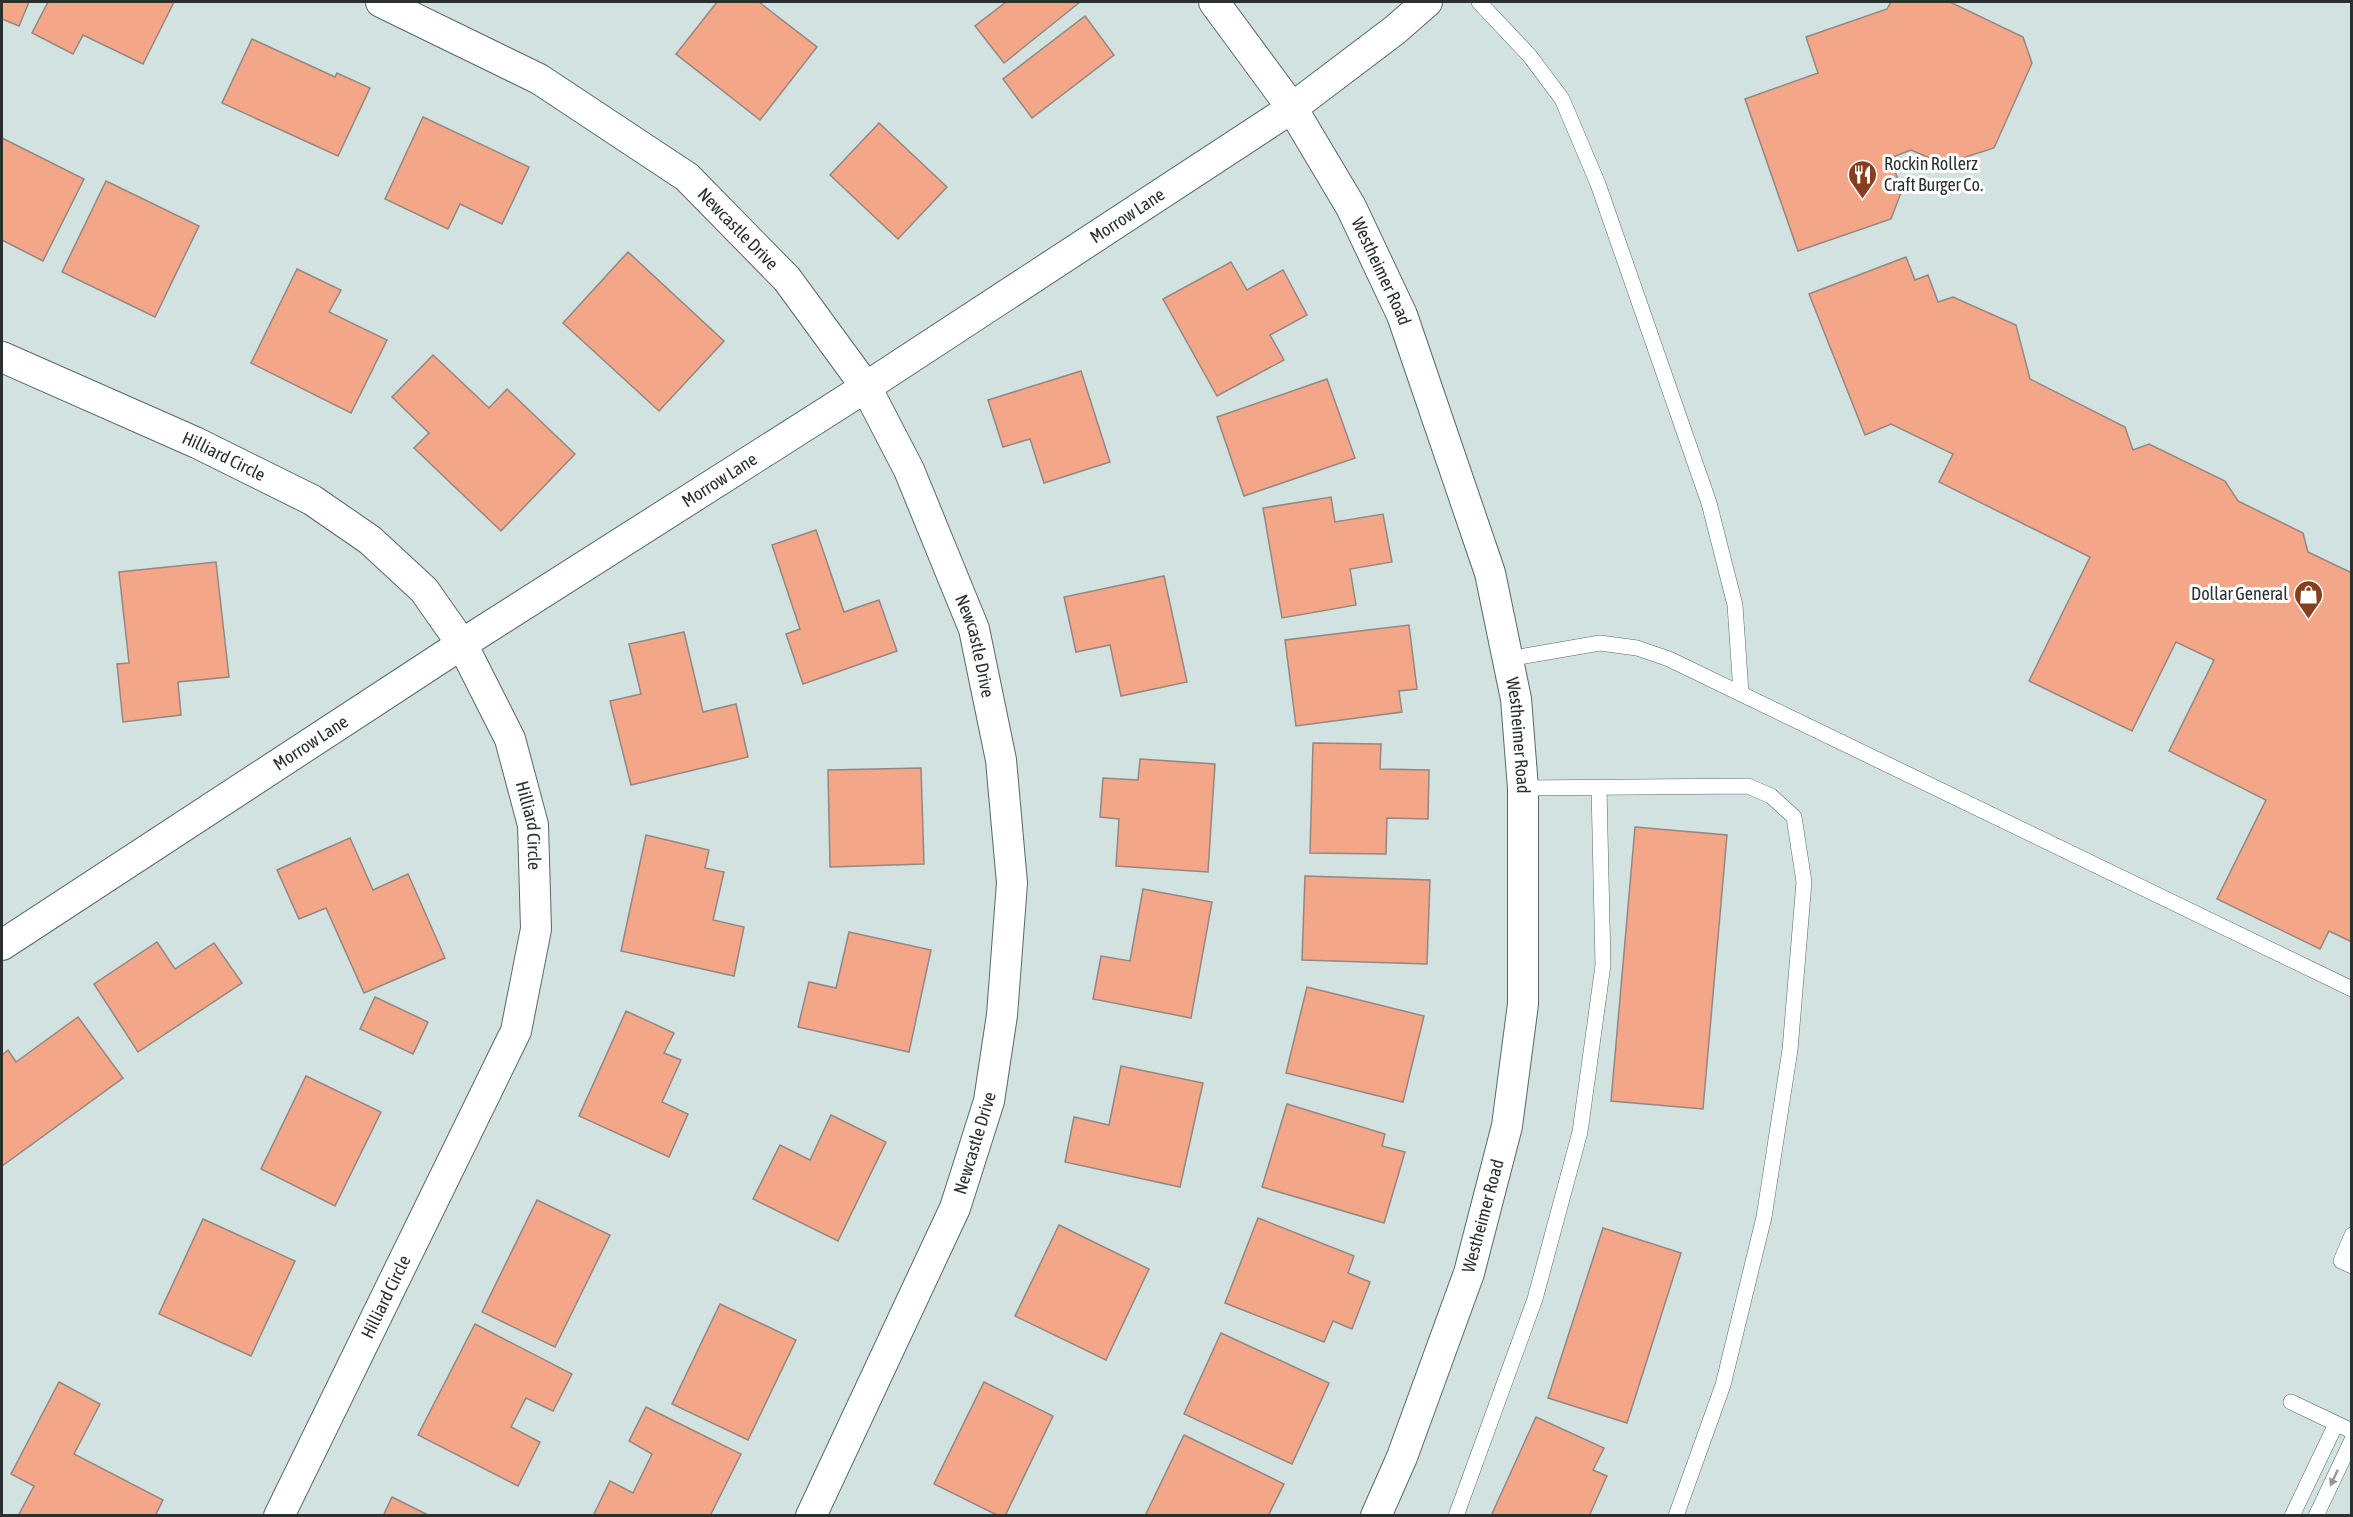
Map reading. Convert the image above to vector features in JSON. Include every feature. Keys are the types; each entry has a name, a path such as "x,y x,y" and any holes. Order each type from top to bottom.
{"street":[{"name":"Newcastle Drive","path":"381,2 539,79 687,177 787,279 866,387 909,470 975,629 1001,760 1012,883 1002,1015 986,1112 955,1208 811,1515"},
{"name":"Westheimer Road","path":"1214,2 1292,108 1351,207 1402,315 1490,573 1516,699 1523,789 1523,1004 1507,1126 1469,1274 1402,1457 1376,1515"},
{"name":"Morrow Lane","path":"2,945 462,644 866,387 1292,108 1395,30 1427,2"},
{"name":"Hilliard Circle","path":"2,357 197,443 312,500 370,540 424,590 462,644 510,739 533,825 536,929 516,1031 279,1515"}],"lane":[{"path":"1479,2 1529,55 1562,99 1598,184 1709,502 1735,605 1741,693"},
{"path":"1508,659 1600,643 1628,647 1669,658 2352,990"},
{"path":"1523,789 1748,786 1771,796 1794,817 1803,882 1790,1050 1764,1217 1723,1385 1676,1515"},
{"path":"1456,1515 1535,1299 1580,1132 1603,965 1599,788"},
{"path":"2352,1235 2341,1261 2352,1266"},
{"path":"2291,1402 2352,1431"},
{"path":"2292,1515 2336,1424"},
{"path":"2316,1515 2352,1440"}],"building":[{"path":"2,2 29,2 19,26 2,19"},
{"path":"48,2 174,2 143,64 83,35 73,54 32,33"},
{"path":"717,2 759,2 817,47 760,120 676,54"},
{"path":"1006,2 1080,2 1004,63 975,26"},
{"path":"1891,2 1950,2 2023,37 2032,63 1994,148 1944,164 1911,150 1890,158 1902,190 1891,219 1798,251 1745,99 1818,73 1806,37 1887,9"},
{"path":"1085,16 1114,55 1032,118 1003,79"},
{"path":"252,39 335,77 337,73 370,88 338,156 222,103"},
{"path":"423,117 529,167 502,224 460,204 448,229 385,199"},
{"path":"879,123 947,187 898,239 830,175"},
{"path":"2,138 84,179 43,261 2,240"},
{"path":"106,181 199,226 155,317 62,272"},
{"path":"628,252 724,341 659,411 563,323"},
{"path":"1906,257 1915,280 1928,275 1938,302 1953,297 2016,325 2030,379 2125,427 2133,450 2149,444 2225,481 2238,501 2303,533 2308,552 2352,573 2352,942 2329,931 2320,949 2217,899 2266,800 2169,751 2214,660 2176,642 2132,731 2029,681 2090,557 1939,482 1953,454 1891,424 1865,435 1809,294"},
{"path":"1231,262 1247,290 1283,270 1307,315 1270,335 1284,360 1217,396 1163,299"},
{"path":"297,269 341,290 329,312 387,340 351,413 251,363"},
{"path":"433,355 489,408 507,389 575,454 501,531 414,448 429,433 392,397"},
{"path":"1081,371 1110,462 1044,483 1030,439 1003,447 988,400"},
{"path":"1327,379 1355,458 1244,496 1217,417"},
{"path":"1331,497 1335,522 1383,514 1392,562 1350,569 1356,605 1282,618 1263,508"},
{"path":"816,530 844,612 879,600 897,651 803,684 786,634 800,629 772,545"},
{"path":"216,562 229,677 178,682 181,715 123,722 117,664 129,663 119,572"},
{"path":"1164,576 1187,682 1121,696 1110,645 1076,652 1064,597"},
{"path":"1409,625 1417,689 1399,691 1402,712 1296,726 1285,640"},
{"path":"684,632 703,712 736,704 748,757 631,785 610,701 641,694 629,644"},
{"path":"1313,743 1381,744 1380,769 1429,770 1428,819 1387,818 1386,854 1310,853"},
{"path":"1140,759 1215,764 1208,872 1116,866 1119,819 1100,817 1103,778 1138,780"},
{"path":"921,768 924,864 830,867 828,770"},
{"path":"1635,827 1727,835 1703,1109 1611,1101"},
{"path":"646,835 709,850 705,868 724,872 713,920 744,927 734,976 621,951"},
{"path":"350,838 373,890 408,874 445,958 364,993 326,908 299,919 277,870"},
{"path":"1305,876 1430,880 1427,964 1302,960"},
{"path":"1143,889 1212,902 1191,1018 1093,999 1101,956 1130,961"},
{"path":"849,932 931,950 909,1052 798,1027 809,982 836,988"},
{"path":"157,942 175,969 214,943 242,983 138,1052 94,984"},
{"path":"1307,987 1424,1016 1403,1102 1286,1073"},
{"path":"375,997 428,1022 413,1054 360,1029"},
{"path":"626,1011 674,1033 664,1053 681,1060 662,1102 688,1114 669,1157 579,1116"},
{"path":"78,1017 123,1078 2,1166 2,1055 8,1050 16,1062"},
{"path":"1121,1066 1203,1083 1180,1187 1065,1162 1074,1117 1109,1125"},
{"path":"306,1076 381,1112 335,1206 261,1169"},
{"path":"1287,1104 1385,1134 1382,1146 1405,1152 1384,1223 1262,1187"},
{"path":"831,1115 886,1142 838,1241 753,1199 780,1145 810,1160"},
{"path":"537,1200 610,1235 555,1347 482,1312"},
{"path":"1258,1218 1354,1256 1348,1273 1370,1282 1352,1329 1333,1321 1324,1342 1225,1303"},
{"path":"203,1219 295,1261 251,1356 159,1314"},
{"path":"1059,1225 1149,1269 1106,1360 1015,1316"},
{"path":"1603,1228 1681,1253 1627,1423 1548,1398"},
{"path":"720,1304 796,1340 748,1440 672,1404"},
{"path":"475,1324 572,1374 553,1411 526,1398 511,1427 540,1442 518,1486 418,1435"},
{"path":"1221,1333 1329,1383 1292,1464 1184,1414"},
{"path":"59,1382 100,1404 74,1454 163,1500 155,1516 18,1516 34,1486 11,1474"},
{"path":"984,1382 1053,1416 1005,1516 999,1516 934,1484"},
{"path":"646,1407 741,1454 710,1516 593,1516 610,1481 633,1493 652,1454 629,1441"},
{"path":"1536,1417 1604,1448 1593,1470 1607,1476 1589,1516 1491,1516"},
{"path":"1184,1435 1284,1484 1268,1516 1145,1516"},
{"path":"392,1497 430,1516 383,1516"}],"place":[{"name":"Rockin Rollerz Craft Burger Co.","path":"1863,200"},
{"name":"Dollar General","path":"2309,620"}]}
